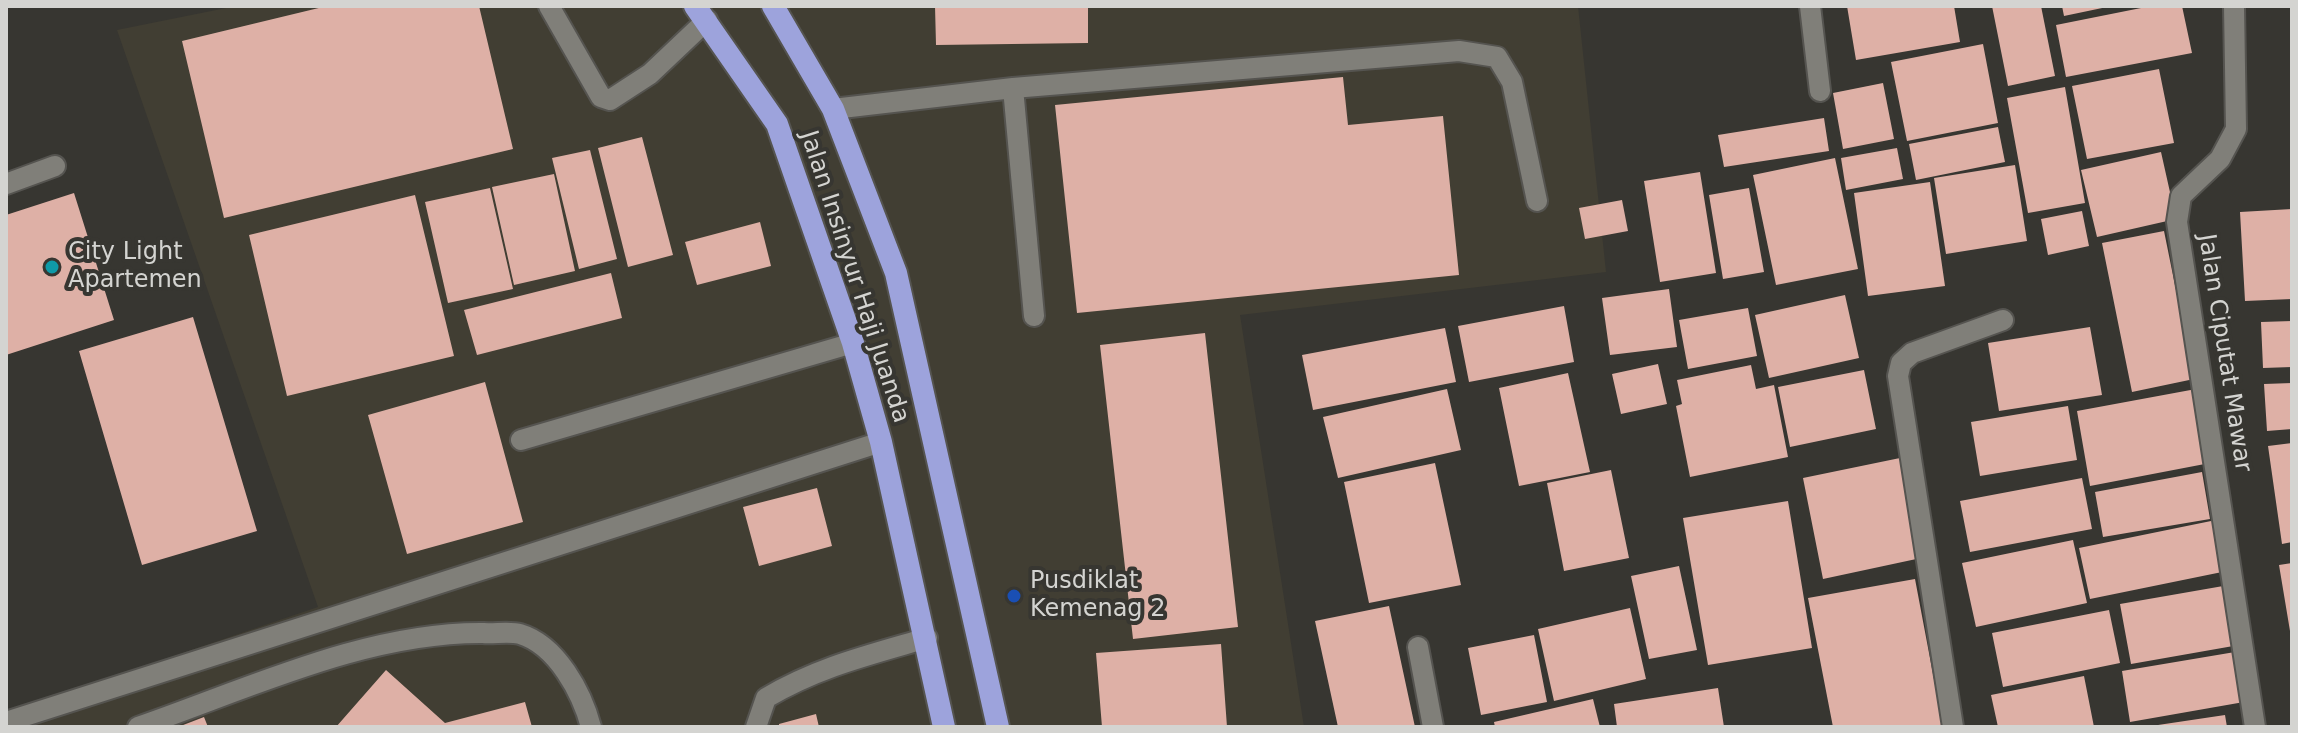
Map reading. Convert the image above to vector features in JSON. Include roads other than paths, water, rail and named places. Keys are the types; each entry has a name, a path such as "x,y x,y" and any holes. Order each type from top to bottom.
{"highway":[{"name":"Jalan Insinyur Haji Juanda","path":"773,6 833,109 896,273 998,727"},
{"name":"Jalan Insinyur Haji Juanda","path":"701,13 777,124 853,343 881,442 927,638 944,727"}],"street":[{"path":"549,6 601,97 610,100 650,74 701,13"},
{"path":"1810,6 1820,91"},
{"name":"Jalan Ciputat Mawar","path":"2234,6 2236,129 2220,159 2181,196 2177,222 2255,727"},
{"path":"833,109 894,105 1013,88 1459,51 1497,57 1512,82 1537,201"},
{"path":"1013,88 1034,316"},
{"path":"6,184 55,166"},
{"path":"1953,727 1898,376 1901,363 1912,353 2003,320"},
{"path":"521,440 853,343"},
{"path":"6,722 881,442"},
{"path":"138,727 377,644 455,633 520,634 557,659 585,703 591,727"},
{"path":"756,727 766,698 794,681 817,670 927,638"},
{"path":"1418,647 1433,727"}],"place":[{"name":"City Light Apartemen","path":"52,267"},
{"name":"Pusdiklat Kemenag 2","path":"1014,596"}]}
